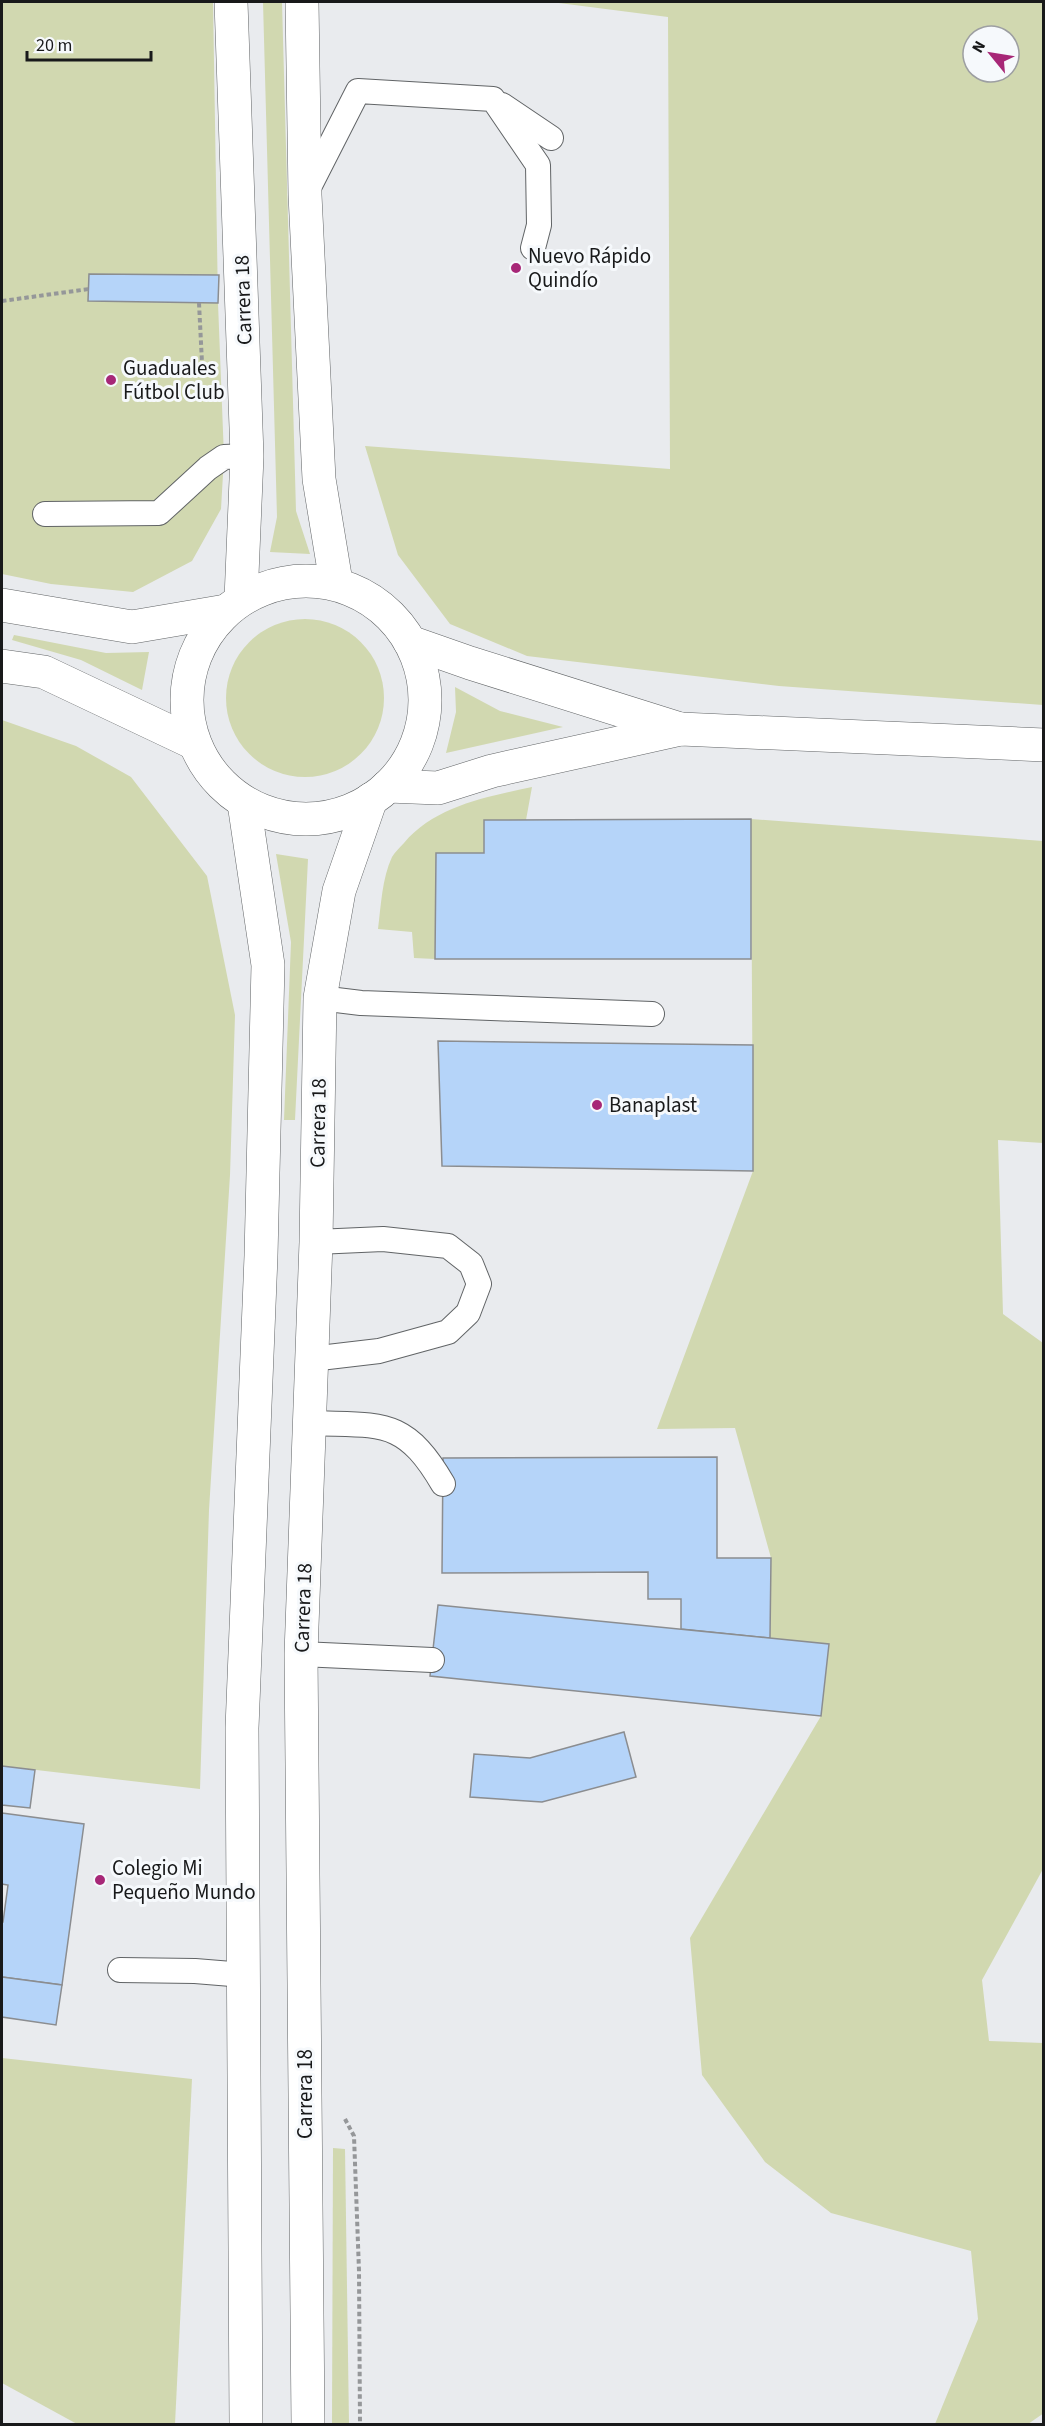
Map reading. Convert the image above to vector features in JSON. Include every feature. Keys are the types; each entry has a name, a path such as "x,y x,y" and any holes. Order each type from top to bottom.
{"main road":[{"name":"Carrera 18","path":"231,2 247,456 234,605"},
{"path":"302,2 305,195 319,480 336,582"},
{"path":"2,605 132,627 234,605 275,584 314,580 336,582 386,610 410,642 424,678 424,718 411,755 380,793"},
{"path":"234,605 203,639 190,672 187,707 194,743 214,777 244,803 286,818 330,817 380,793 438,788 492,771 681,729"},
{"path":"410,642 681,729 1044,745"},
{"path":"2,666 44,672 194,743"},
{"name":"Carrera 18","path":"308,2424 301,1654 311,1423 320,998 339,891 380,793"},
{"path":"244,803 268,965 261,1257 242,1728 246,2424"}],"lane":[{"path":"305,195 358,91 493,99 551,138"},
{"path":"493,99 538,165 538,225 533,248"},
{"path":"45,514 159,513 208,468 224,457 247,456"},
{"path":"320,998 361,1004 652,1014"},
{"path":"311,1359 379,1351 448,1332 468,1313 479,1284 471,1264 448,1246 383,1239 316,1242"},
{"path":"311,1423 372,1424 396,1431 415,1445 429,1462 442,1484"},
{"path":"301,1654 432,1660"},
{"path":"120,1970 195,1971 244,1975"}],"path":[{"path":"2,301 88,289"},
{"path":"199,303 202,365"},
{"path":"354,2136 359,2271 360,2424"}],"green space":[{"path":"2,2 213,2 218,303 224,457 221,509 192,561 133,592 51,584 2,574"},
{"path":"263,2 282,2 296,511 310,554 270,552 277,517"},
{"path":"551,2 1043,2 1043,705 779,686 527,656 450,624 398,555 365,446 670,469 668,17"},
{"path":"305,619 321,620 335,625 349,632 361,642 371,654 378,668 383,682 383,714 378,728 371,742 361,754 349,764 335,771 321,776 305,777 289,776 275,771 261,764 249,754 239,742 232,728 227,714 226,698 227,682 232,668 239,654 249,642 261,632 275,625 289,620"},
{"path":"14,635 106,653 149,652 142,690 81,660 12,640"},
{"path":"455,687 500,711 563,727 446,753 456,712"},
{"path":"2,720 76,746 131,777 207,876 235,1015 230,1175 209,1510 200,1789 2,1766"},
{"path":"532,787 526,820 484,820 484,853 436,853 435,959 414,958 412,932 378,929 382,892 392,857 417,830 431,820 462,805"},
{"path":"751,819 1043,841 1043,1143 998,1140 1003,1314 1043,1343 1043,1869 982,1980 989,2041 1043,2043 1044,2413 1028,2424 935,2424 978,2319 971,2251 831,2213 765,2162 702,2075 690,1938 821,1716 829,1645 770,1638 771,1558 735,1428 657,1429 753,1171"},
{"path":"276,854 308,859 295,1120 284,1120 291,942"},
{"path":"2,2058 192,2079 175,2424 77,2424 2,2383"},
{"path":"333,2148 345,2149 349,2424 332,2424"}],"building":[{"path":"89,274 219,275 218,303 88,301"},
{"path":"751,819 751,959 435,959 436,853 484,853 484,820"},
{"name":"Banaplast","path":"438,1041 753,1045 753,1171 442,1166"},
{"path":"717,1457 717,1558 771,1558 770,1638 681,1629 681,1599 648,1599 648,1572 442,1573 443,1458"},
{"path":"438,1605 829,1644 821,1716 430,1676"},
{"path":"624,1732 636,1777 542,1802 470,1797 474,1754 530,1758"},
{"path":"2,1766 35,1770 30,1808 2,1805"},
{"path":"2,1813 84,1824 62,1985 2,1977 2,1922 8,1885 2,1884"},
{"path":"2,1977 62,1985 56,2025 2,2017"}],"place":[{"name":"Nuevo Rápido Quindío","path":"516,268"},
{"name":"Guaduales Fútbol Club","path":"111,380"},
{"name":"Banaplast","path":"597,1105"},
{"name":"Colegio Mi Pequeño Mundo","path":"100,1880"}]}
